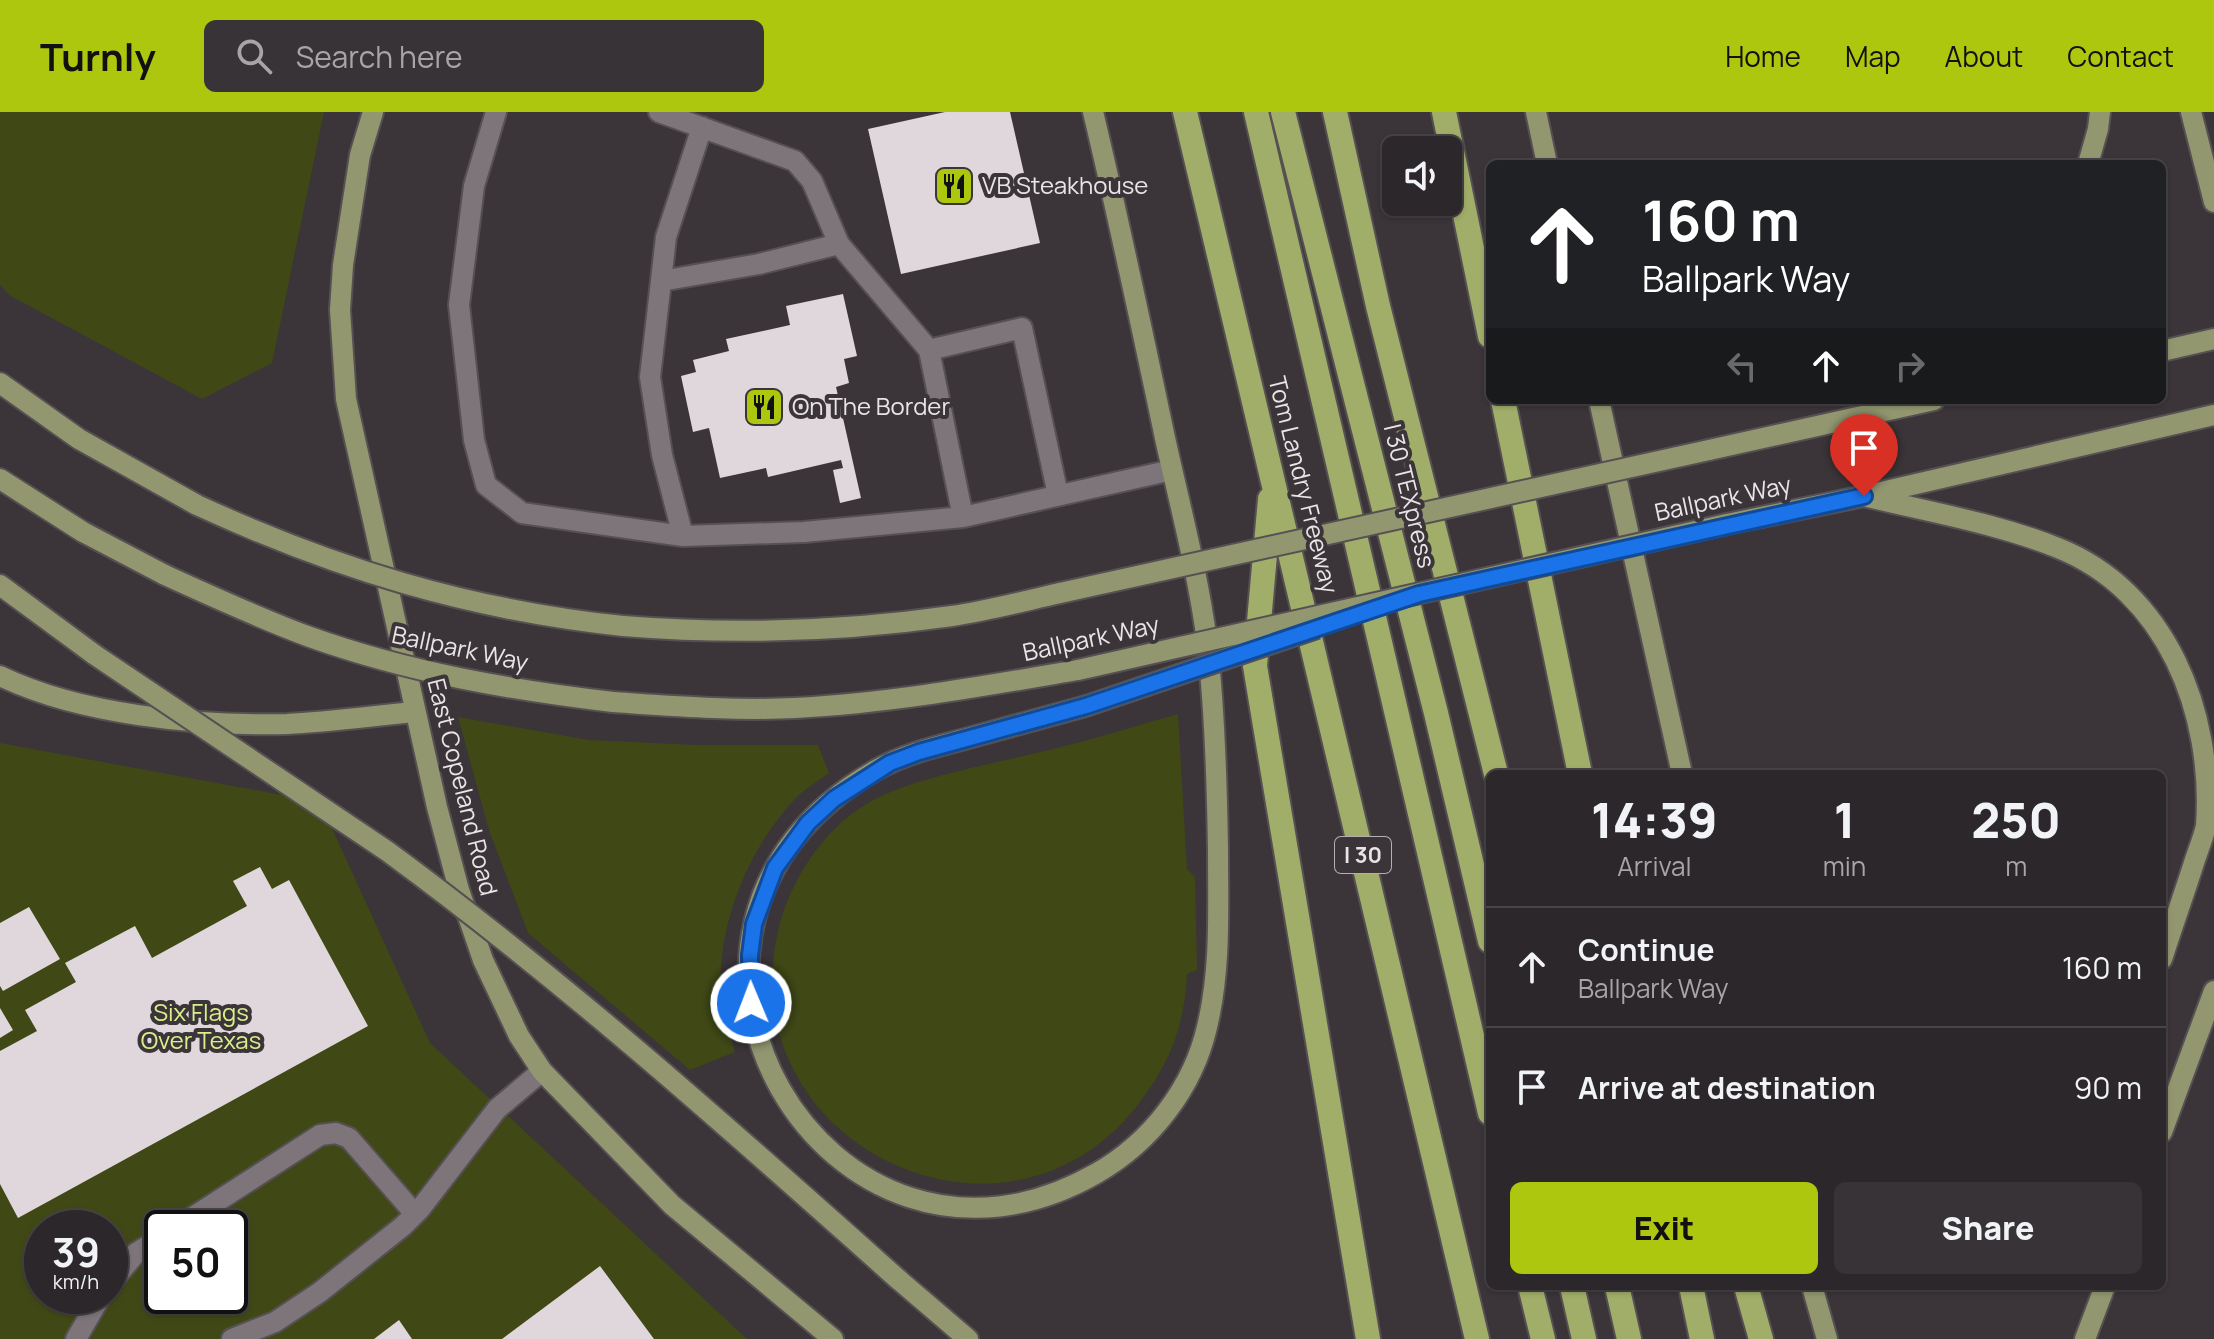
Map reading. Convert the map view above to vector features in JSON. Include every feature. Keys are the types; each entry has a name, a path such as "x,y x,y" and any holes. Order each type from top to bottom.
{"highway":[{"name":"Tom Landry Freeway","path":"1185,112 1477,1339"},
{"name":"I 30","path":"1256,112 1486,1096"},
{"name":"I 30 TEXpress","path":"1283,112 1436,713 1486,924"},
{"name":"I 30 TEXpress","path":"1335,112 1378,306 1495,770"},
{"path":"1444,112 1486,317"},
{"path":"1504,404 1579,770"},
{"path":"1272,481 1255,666 1368,1339"},
{"path":"1452,1230 1471,1339"},
{"path":"1531,1290 1543,1339"},
{"path":"1573,1290 1584,1339"},
{"path":"1618,1290 1629,1339"},
{"path":"1692,1290 1702,1339"},
{"path":"1747,1290 1761,1339"}],"main road":[{"name":"East Copeland Road","path":"373,112 360,155 343,265 341,351 346,399 415,712 453,869 478,946 502,1003 542,1071 672,1205 833,1339"},
{"path":"1093,112 1188,538 1206,641 1218,807 1218,959 1207,1029 1196,1060 1169,1108 1138,1143 1119,1159 1075,1185 1023,1202 972,1207 918,1199 897,1192 867,1178 825,1147 806,1128 772,1078 752,1019 749,987 754,924 775,868 808,823 834,799 875,771 919,752 1086,706 1419,594"},
{"path":"1536,112 1546,160"},
{"path":"2089,160 2100,112"},
{"path":"2191,112 2212,192"},
{"path":"2166,350 2214,339"},
{"name":"Ballpark Way","path":"0,383 79,439 197,505 260,534 399,583 552,619 717,633 826,630 954,616 1916,404"},
{"path":"1600,404 1681,770"},
{"path":"1860,416 1874,404"},
{"name":"Ballpark Way","path":"0,479 83,532 165,575 312,638 405,666 508,688 613,702 719,708 794,708 912,698 1078,670 2214,415"},
{"path":"1864,496 2014,533 2059,548 2095,567 2134,596 2167,635 2192,680 2206,730 2210,781 2206,827 2166,947"},
{"path":"0,585 95,655 387,851 454,901 558,984 754,1151 968,1339"},
{"path":"0,676 99,709 244,724 415,712"},
{"path":"2166,1121 2214,991"},
{"path":"1813,1290 1827,1339"},
{"path":"2085,1339 2103,1290"}],"lane":[{"path":"496,112 474,186 459,305 474,440 486,485 522,513 683,536 804,532 963,517 1172,470"},
{"path":"659,112 795,161 812,181 839,244 929,350 963,517"},
{"path":"683,536 662,455 650,377 666,237 702,127"},
{"path":"661,281 759,264 839,244"},
{"path":"929,350 1022,328 1058,495"},
{"path":"232,1339 275,1322 320,1292 415,1214 497,1109 542,1071"},
{"path":"204,1210 320,1135 336,1133 349,1138 415,1214"},
{"path":"128,1263 144,1248"},
{"path":"76,1339 91,1314"}],"green space":[{"path":"0,112 324,112 272,363 202,399 9,295 0,285"},
{"path":"1178,714 1187,869 1195,877 1197,970 1187,974 1183,1011 1167,1060 1137,1106 1082,1156 1018,1180 953,1182 891,1163 837,1126 796,1074 774,1010 777,936 782,917 797,880 820,845 849,816 902,788"},
{"path":"458,717 589,740 696,745 818,745 829,773 799,795 762,842 738,891 730,918 721,971 721,998 735,1052 690,1070 528,933 489,830"},
{"name":"Six Flags Over Texas","path":"0,743 320,802 430,1043 747,1339 0,1339"}],"building":[{"name":"VB Steakhouse","path":"945,112 1010,112 1040,243 901,274 868,129"},
{"name":"On The Border","path":"843,294 857,356 844,359 849,383 836,387 861,498 840,503 833,470 843,468 841,460 768,477 766,468 720,478 709,428 693,432 681,376 696,372 693,360 729,351 726,339 790,325 786,306"},
{"path":"260,867 272,889 289,880 368,1026 33,1210 24,1210 24,1215 18,1218 0,1184 0,1051 37,1031 25,1010 76,982 65,963 135,926 152,958 247,906 233,881"},
{"path":"29,907 60,959 3,991 0,986 0,923"},
{"path":"0,1008 13,1030 0,1038"},
{"path":"600,1266 654,1339 502,1339"},
{"path":"399,1320 412,1339 374,1339"}],"place":[{"name":"VB Steakhouse","path":"954,186"},
{"name":"On The Border","path":"764,407"}],"route":[{"path":"751,1003 750,955 754,924 775,868 808,823 834,799 890,763 919,752 1086,706 1419,594 1864,496"}]}
